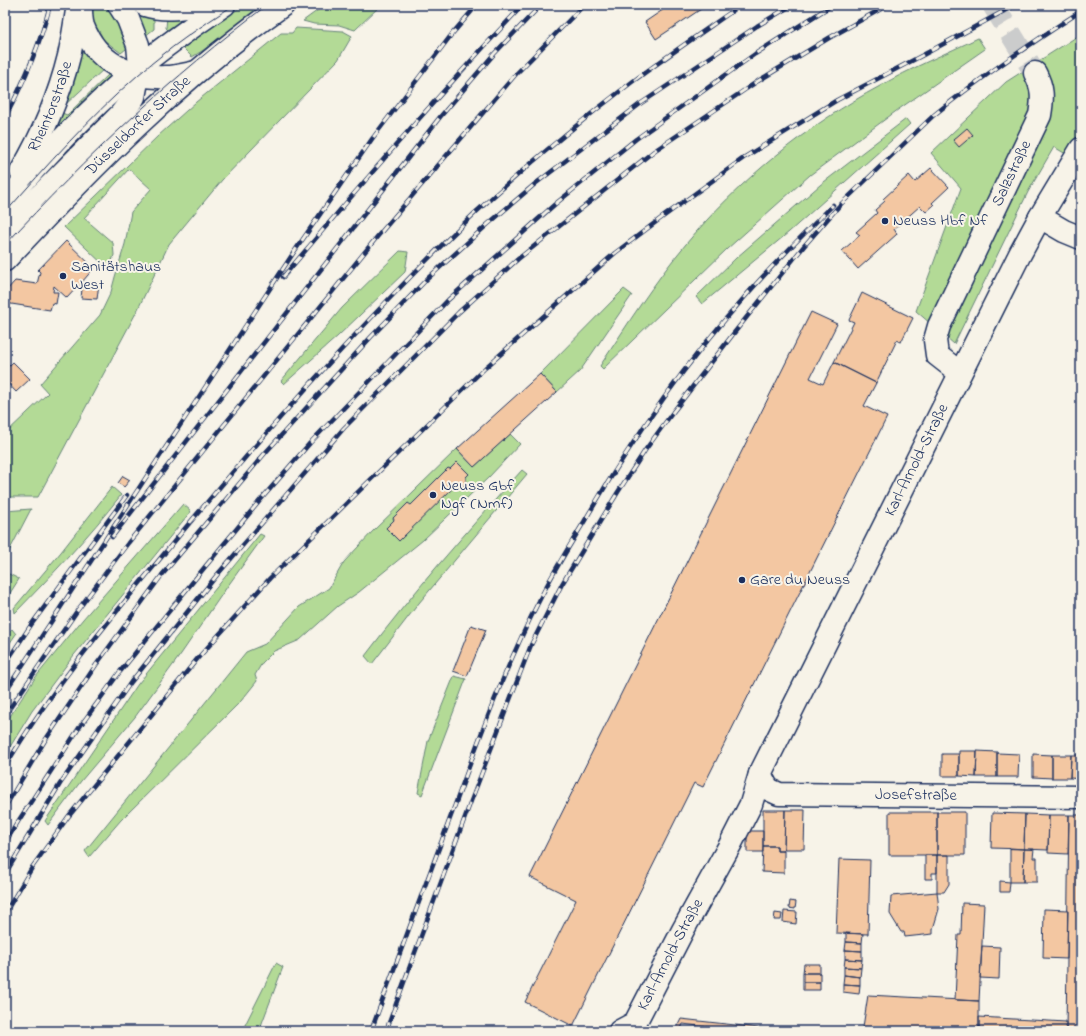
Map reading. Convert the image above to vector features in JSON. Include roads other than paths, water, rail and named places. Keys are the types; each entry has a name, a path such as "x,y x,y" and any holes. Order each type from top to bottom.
{"street":[{"name":"Rheintorstraße","path":"79,5 82,24 90,42 100,54 113,65 166,77 196,72"},
{"name":"Rheintorstraße","path":"5,202 34,150 54,105 68,57 79,5"},
{"name":"Düsseldorfer Straße","path":"5,231 134,97 138,45 128,19 120,5"},
{"path":"145,5 163,9 179,9 198,5"},
{"path":"5,202 88,113 177,38 224,5"},
{"name":"Düsseldorfer Straße","path":"5,260 65,196 150,113 234,41 283,5"},
{"name":"Salzstraße","path":"960,373 937,355 935,340 939,326 1040,115 1043,101 1041,85 1035,73"},
{"name":"Karl-Arnold-Straße","path":"620,1031 635,1023 703,893 730,845 751,804 760,774 960,373 1040,217 1081,149"},
{"path":"1040,217 1064,231 1081,238"},
{"name":"Josefstraße","path":"760,774 768,788 779,794 1081,797"}],"tunnel":[{"path":"993,5 1035,73"}],"tram line":[{"path":"5,213 69,142 120,91 149,65 234,5"},
{"path":"5,245 98,149 197,60 267,5"}],"railway":[{"path":"5,118 31,63 50,5"},
{"path":"5,692 294,252 372,139 452,34 477,5"},
{"path":"283,277 371,173 523,5"},
{"path":"112,537 440,117 494,54 541,5"},
{"path":"5,715 77,611 128,543 377,237 516,74 584,5"},
{"path":"5,767 45,705 89,646 135,589 274,424 396,292 475,213 552,146 632,82 741,5"},
{"path":"5,807 44,742 96,665 162,575 266,452 371,337 427,279 535,184 640,104 757,26 792,5"},
{"path":"5,843 81,725 119,673 204,568 310,443 448,300 554,205 636,139 755,54 832,5"},
{"path":"5,874 60,784 131,682 217,575 344,428 459,312 518,259 654,151 758,81 829,38 888,5"},
{"path":"5,913 33,866 68,817 198,658 270,578 485,368 615,253 745,157 837,100 1015,5"},
{"path":"386,1031 471,801 531,645 562,584 646,449 734,333 804,246 839,206 934,115 1006,61 1081,11"},
{"path":"371,1031 494,702 515,651 555,571 638,435 699,351 787,251 833,205"},
{"path":"5,664 31,625 127,495"}],"place":[{"name":"Neuss Hbf Nf","path":"885,221"},
{"name":"Sanitätshaus West","path":"63,276"},
{"name":"Neuss Gbf Ngf (Nmf)","path":"433,495"},
{"name":"Gare du Neuss","path":"742,580"}]}
